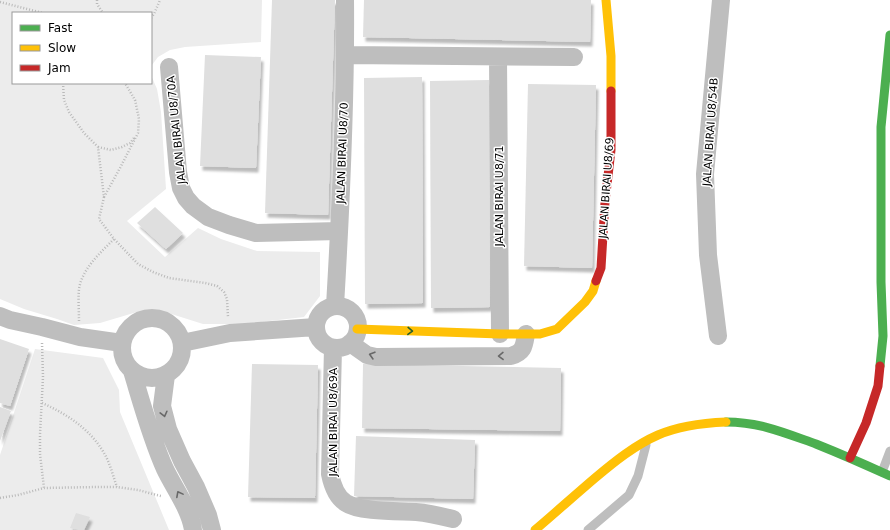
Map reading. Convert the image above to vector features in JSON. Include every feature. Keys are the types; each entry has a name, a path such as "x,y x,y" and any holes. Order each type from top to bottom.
{"street":[{"name":"JALAN BIRAI U8/70","path":"335,306 346,54 345,0"},
{"name":"JALAN BIRAI U8/69","path":"354,336 540,334 557,329 580,308 590,296 596,284 600,268 611,150 611,56 606,0"},
{"name":"JALAN BIRAI U8/54B","path":"718,336 708,256 705,174 721,0"},
{"path":"850,458 866,423 878,386 883,336 881,127 890,35"},
{"path":"346,54 574,57"},
{"name":"JALAN BIRAI U8/71","path":"498,57 500,334"},
{"name":"JALAN BIRAI U8/70A","path":"169,67 178,172 186,198 193,206 208,217 228,226 256,233 339,231"},
{"path":"335,306 343,307 350,311 356,321 354,336 342,347 333,348 326,345 317,334 316,327 316,322 322,313 335,306"},
{"path":"0,316 10,320 80,337 122,343"},
{"path":"149,317 162,319 173,326 181,336 183,351 178,364 173,370 160,378 152,379 145,378 132,371 124,358 122,343 131,326 136,322 149,317"},
{"path":"182,343 230,333 316,327"},
{"path":"354,336 368,355 376,357 511,356 521,352 526,334"},
{"name":"JALAN BIRAI U8/69A","path":"333,348 330,474 336,492 340,498 346,504 365,509 429,514 453,519"},
{"path":"132,371 154,442 165,470 183,502 194,530"},
{"path":"166,375 162,406 168,428 182,460 196,486 208,515 212,530"},
{"path":"535,530 621,456 647,440 688,426 710,423 758,425 783,431 886,474"}],"lane":[{"path":"588,530 629,495 638,476 647,440"},
{"path":"886,474 890,451"}],"path":[{"path":"96,0 101,12"},
{"path":"152,17 160,0"},
{"path":"0,2 39,12"},
{"path":"63,84 64,100 69,112 84,133 98,146 111,150 122,147 130,143 138,133"},
{"path":"104,197 138,133 139,119 135,100 126,84"},
{"path":"98,146 104,197 100,219 114,239 138,264 152,272 169,278 217,286 224,292 227,299 230,333"},
{"path":"80,337 79,289 82,280 94,260 114,239"},
{"path":"42,327 43,377 40,454 44,488"},
{"path":"42,403 56,409 76,422 93,436 105,454 117,487"},
{"path":"0,498 44,488 117,487 138,490 183,502"}],"shaded area":[{"path":"0,0 262,0 261,42 185,47 170,50 158,57 152,65 152,12 12,12 12,84 152,84 152,77 157,89 161,112 166,189 127,221 165,257 198,228 221,239 257,251 320,252 320,296 304,317 243,324 203,324 162,311 137,312 100,323 74,325 24,309 0,299"},
{"path":"35,349 103,358 119,390 120,412 169,530 0,530 0,455"}],"building":[{"path":"272,0 335,0 328,215 265,213"},
{"path":"364,0 591,0 590,42 363,37"},
{"path":"205,55 261,57 256,168 200,166"},
{"path":"422,77 423,303 365,304 364,78"},
{"path":"489,80 490,307 431,308 430,81"},
{"path":"528,84 596,85 592,268 524,266"},
{"path":"155,207 183,233 166,249 137,223"},
{"path":"0,339 29,349 10,406 0,403"},
{"path":"252,364 318,365 315,498 248,497"},
{"path":"363,364 561,368 560,431 362,428"},
{"path":"0,407 11,411 0,441"},
{"path":"356,436 475,440 473,499 354,496"},
{"path":"76,513 90,517 84,530 70,528"}],"traffic: fast":[{"path":"880,366 883,336 881,282 881,127 890,35"},
{"path":"726,422 750,424 783,432 816,444 890,476"}],"traffic: slow":[{"path":"606,0 611,56 611,91"},
{"path":"357,329 540,334 557,329 585,302 593,291 596,281"},
{"path":"535,530 610,466 641,444 674,429 700,424 726,422"}],"traffic: jam":[{"path":"596,281 601,268 605,202 611,150 611,91"},
{"path":"850,458 866,423 878,386 880,366"}]}
